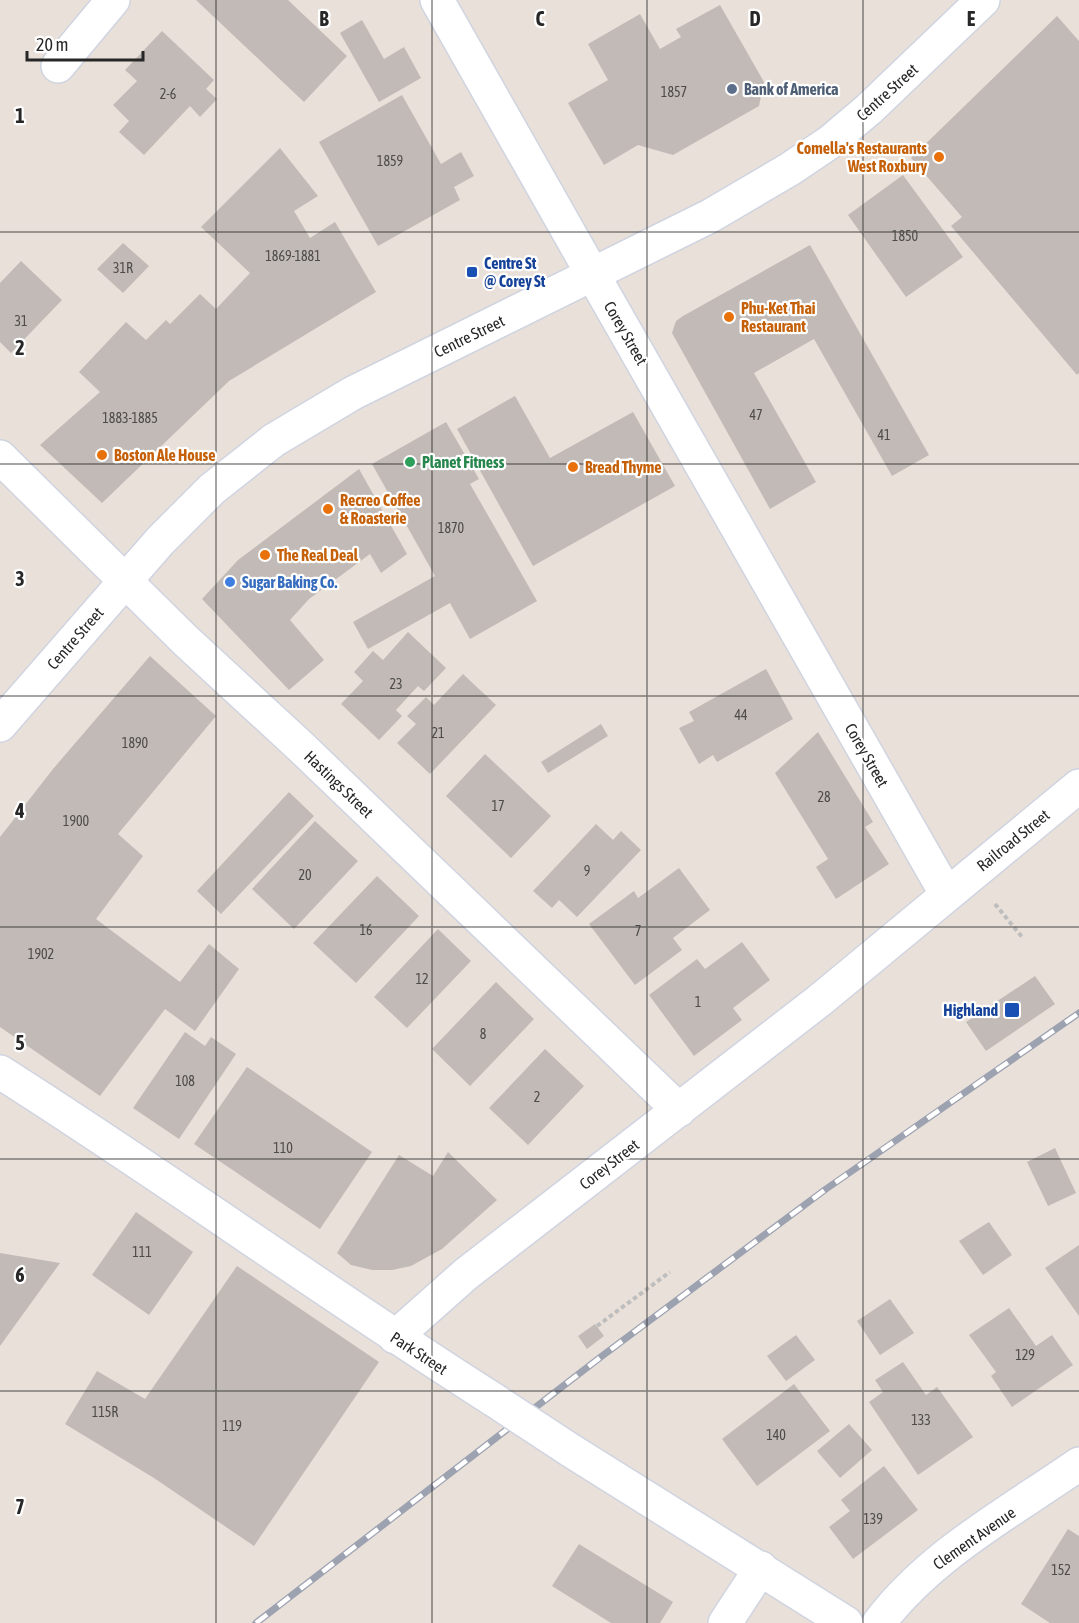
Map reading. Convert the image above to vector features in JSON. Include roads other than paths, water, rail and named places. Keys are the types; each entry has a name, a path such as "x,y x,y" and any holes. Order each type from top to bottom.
{"street":[{"path":"58,66 113,0"},
{"name":"Corey Street","path":"395,1337 466,1274 820,1000 947,895 437,0"},
{"name":"Centre Street","path":"0,725 124,580 212,489 302,422 353,393 592,275 754,191 830,142 927,56 983,0"},
{"name":"Hastings Street","path":"0,457 124,580 679,1110"},
{"name":"Railroad Street","path":"947,895 1079,786"},
{"name":"Park Street","path":"0,1072 169,1182 395,1337 846,1623"},
{"name":"Clement Avenue","path":"879,1623 898,1597 933,1565 1079,1464"},
{"path":"725,1623 761,1568"}],"railway":[{"path":"256,1623 602,1356 826,1189 1079,1013"}],"place":[{"name":"Bank of America","path":"732,89"},
{"name":"Comella's Restaurants West Roxbury","path":"939,157"},
{"name":"Centre St @ Corey St","path":"472,272"},
{"name":"Phu-Ket Thai Restaurant","path":"729,317"},
{"name":"Boston Ale House","path":"102,455"},
{"name":"Planet Fitness","path":"410,462"},
{"name":"Bread Thyme","path":"573,467"},
{"name":"Recreo Coffee & Roasterie","path":"328,509"},
{"name":"The Real Deal","path":"265,555"},
{"name":"Sugar Baking Co.","path":"230,582"},
{"name":"Highland","path":"1012,1010"}]}
